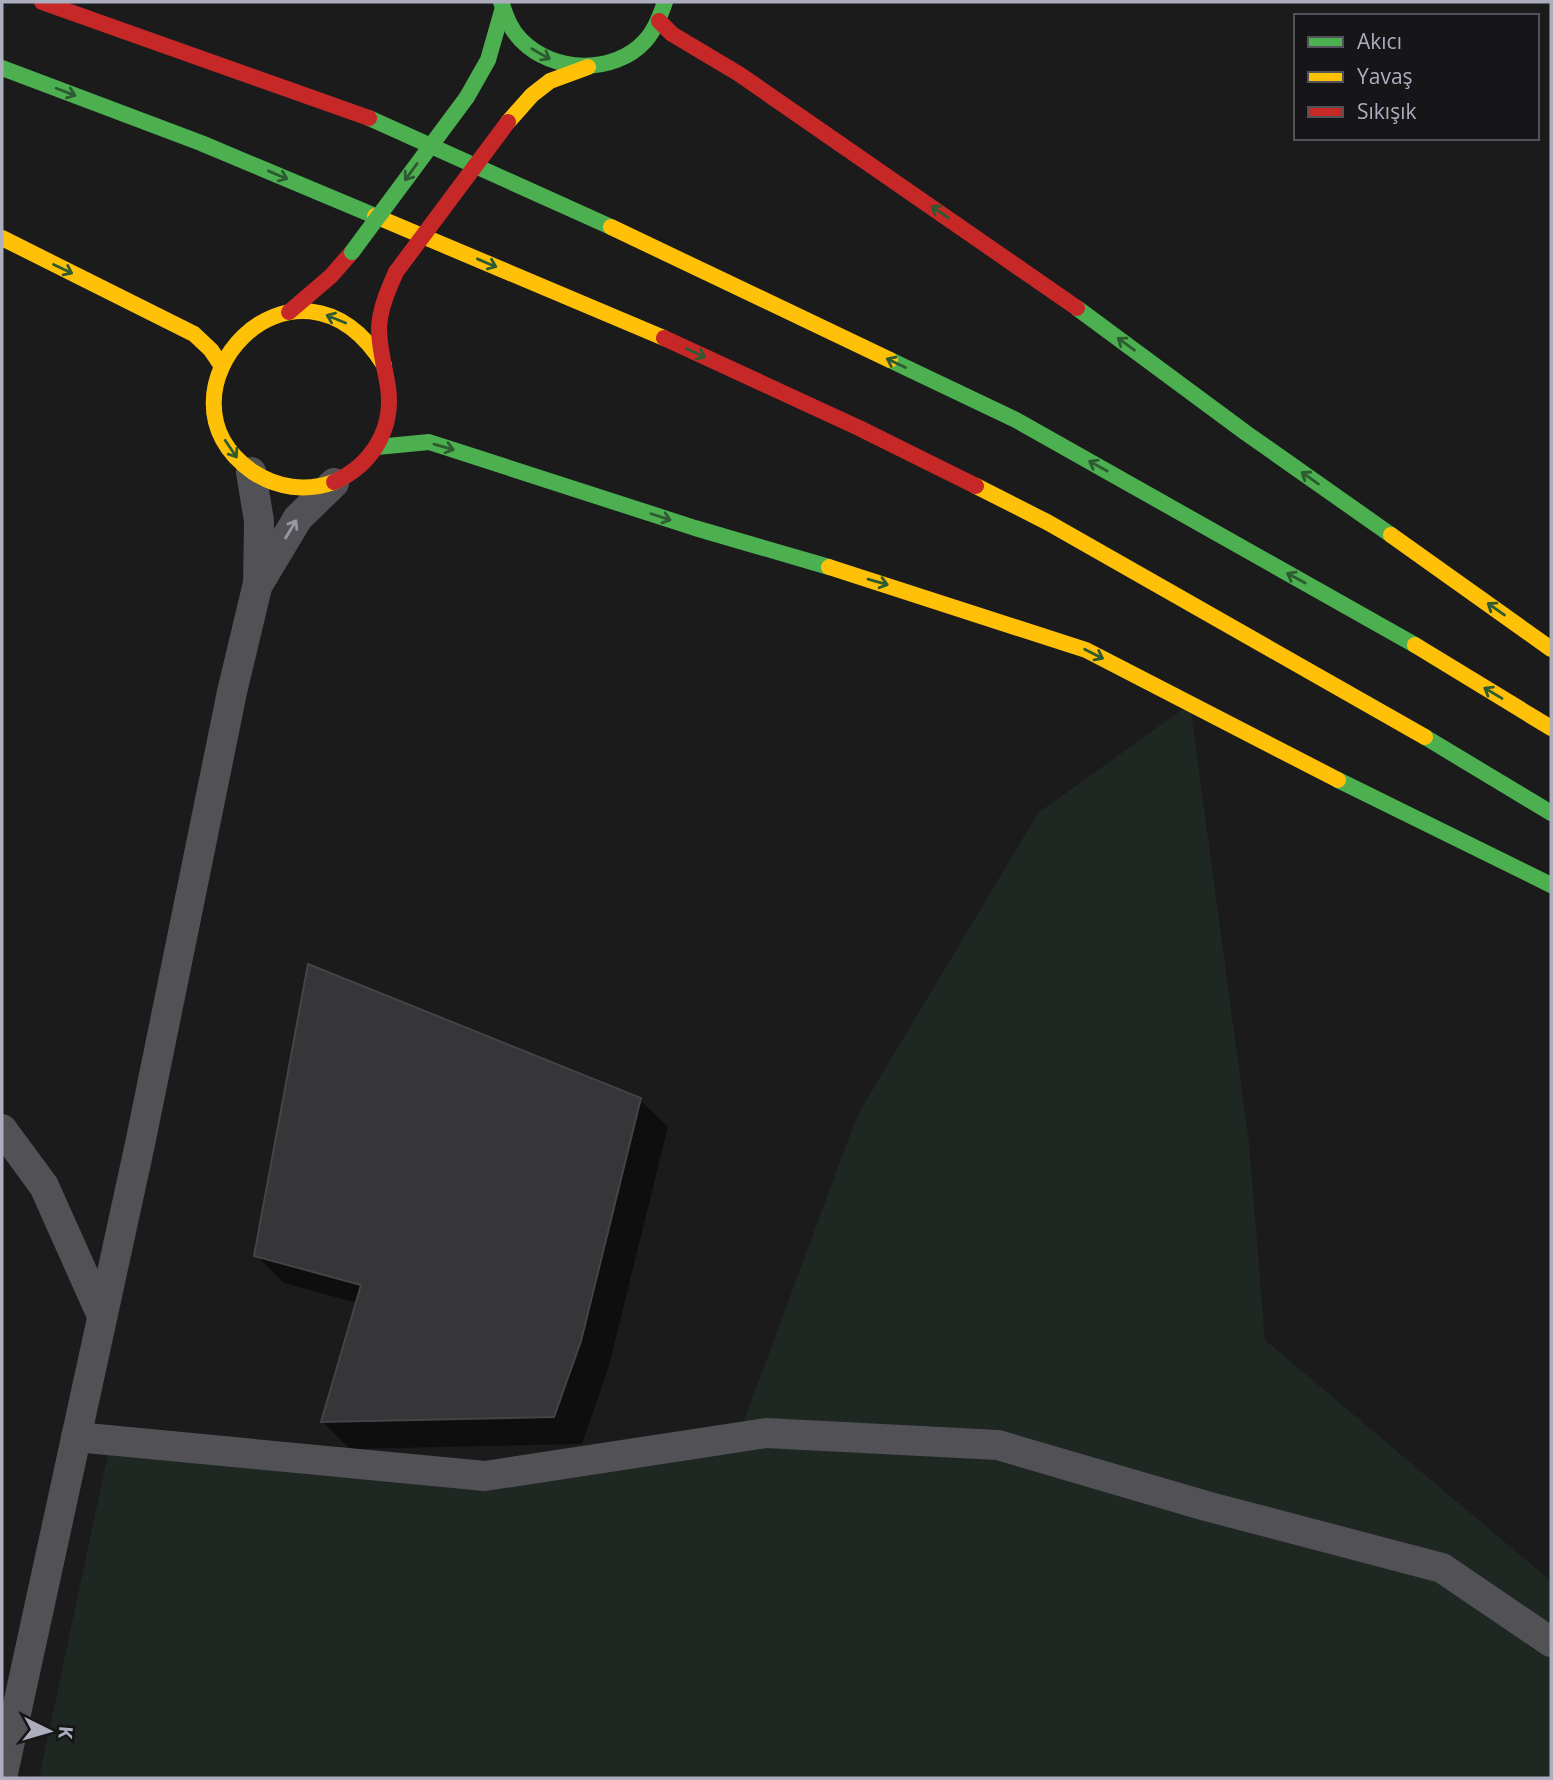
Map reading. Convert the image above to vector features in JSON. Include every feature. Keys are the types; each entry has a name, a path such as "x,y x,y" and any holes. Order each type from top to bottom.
{"main road":[{"path":"42,2 382,123 647,243 1016,420 1415,645 1551,728"},
{"path":"384,365 369,341 347,323 319,313 289,312 260,321 237,339 221,365 214,394 217,424 229,451 251,472 278,485 306,489 334,483 358,469 377,447 388,422 390,393 379,332 384,300 396,272 508,122 532,95 550,81 617,60 642,44 659,21 665,2"},
{"path":"501,6 516,35 536,53 561,64 588,67"},
{"path":"289,312 331,276 352,252 467,97 488,60 501,6"},
{"path":"659,21 672,34 739,74 1030,274 1246,433 1551,649"},
{"path":"2,68 201,143 639,326 859,428 1047,522 1491,775 1551,813"},
{"path":"2,238 194,334 211,350 221,365"},
{"path":"377,447 429,442 695,528 889,585 1086,650 1266,745 1551,885"}],"street":[{"path":"2,1777 140,1144 232,692 258,583 258,521 251,472"},
{"path":"258,583 298,517 334,483"},
{"path":"2,1129 44,1186 102,1316"},
{"path":"76,1437 485,1476 766,1433 998,1445 1206,1506 1442,1568 1551,1642"}],"shaded area":[{"path":"1190,704 1249,1143 1265,1340 1551,1581 1551,1778 39,1778 111,1440 485,1476 739,1434 857,1116 1038,813"}],"building":[{"path":"308,964 641,1098 581,1341 554,1417 321,1422 361,1285 254,1256"}],"traffic: fast":[{"path":"501,2 514,31 534,51 566,64 583,66 617,60 632,52 652,32 665,2"},
{"path":"467,97 488,60 502,11"},
{"path":"2,68 201,143 375,216"},
{"path":"352,252 467,97"},
{"path":"369,118 611,227"},
{"path":"1077,308 1246,433 1391,535"},
{"path":"890,360 1016,420 1415,645"},
{"path":"377,447 429,442 695,528 829,567"},
{"path":"1425,737 1551,813"},
{"path":"1338,780 1551,885"}],"traffic: slow":[{"path":"508,122 532,95 550,81 588,67"},
{"path":"375,216 664,338"},
{"path":"611,227 890,360"},
{"path":"2,238 194,334 211,350 221,365"},
{"path":"334,482 313,487 292,487 272,482 253,472 223,440 214,403 222,367 243,337 274,317 310,311 348,326 384,365"},
{"path":"976,486 1047,522 1425,737"},
{"path":"1391,535 1551,649"},
{"path":"829,567 1086,650 1338,780"},
{"path":"1415,645 1551,728"}],"traffic: jam":[{"path":"42,2 369,118"},
{"path":"659,21 672,34 739,74 1077,308"},
{"path":"396,272 508,122"},
{"path":"289,312 331,276 352,252"},
{"path":"334,482 347,475 369,456 384,431 389,402 379,328 387,292 396,272"},
{"path":"664,338 859,428 976,486"}]}
